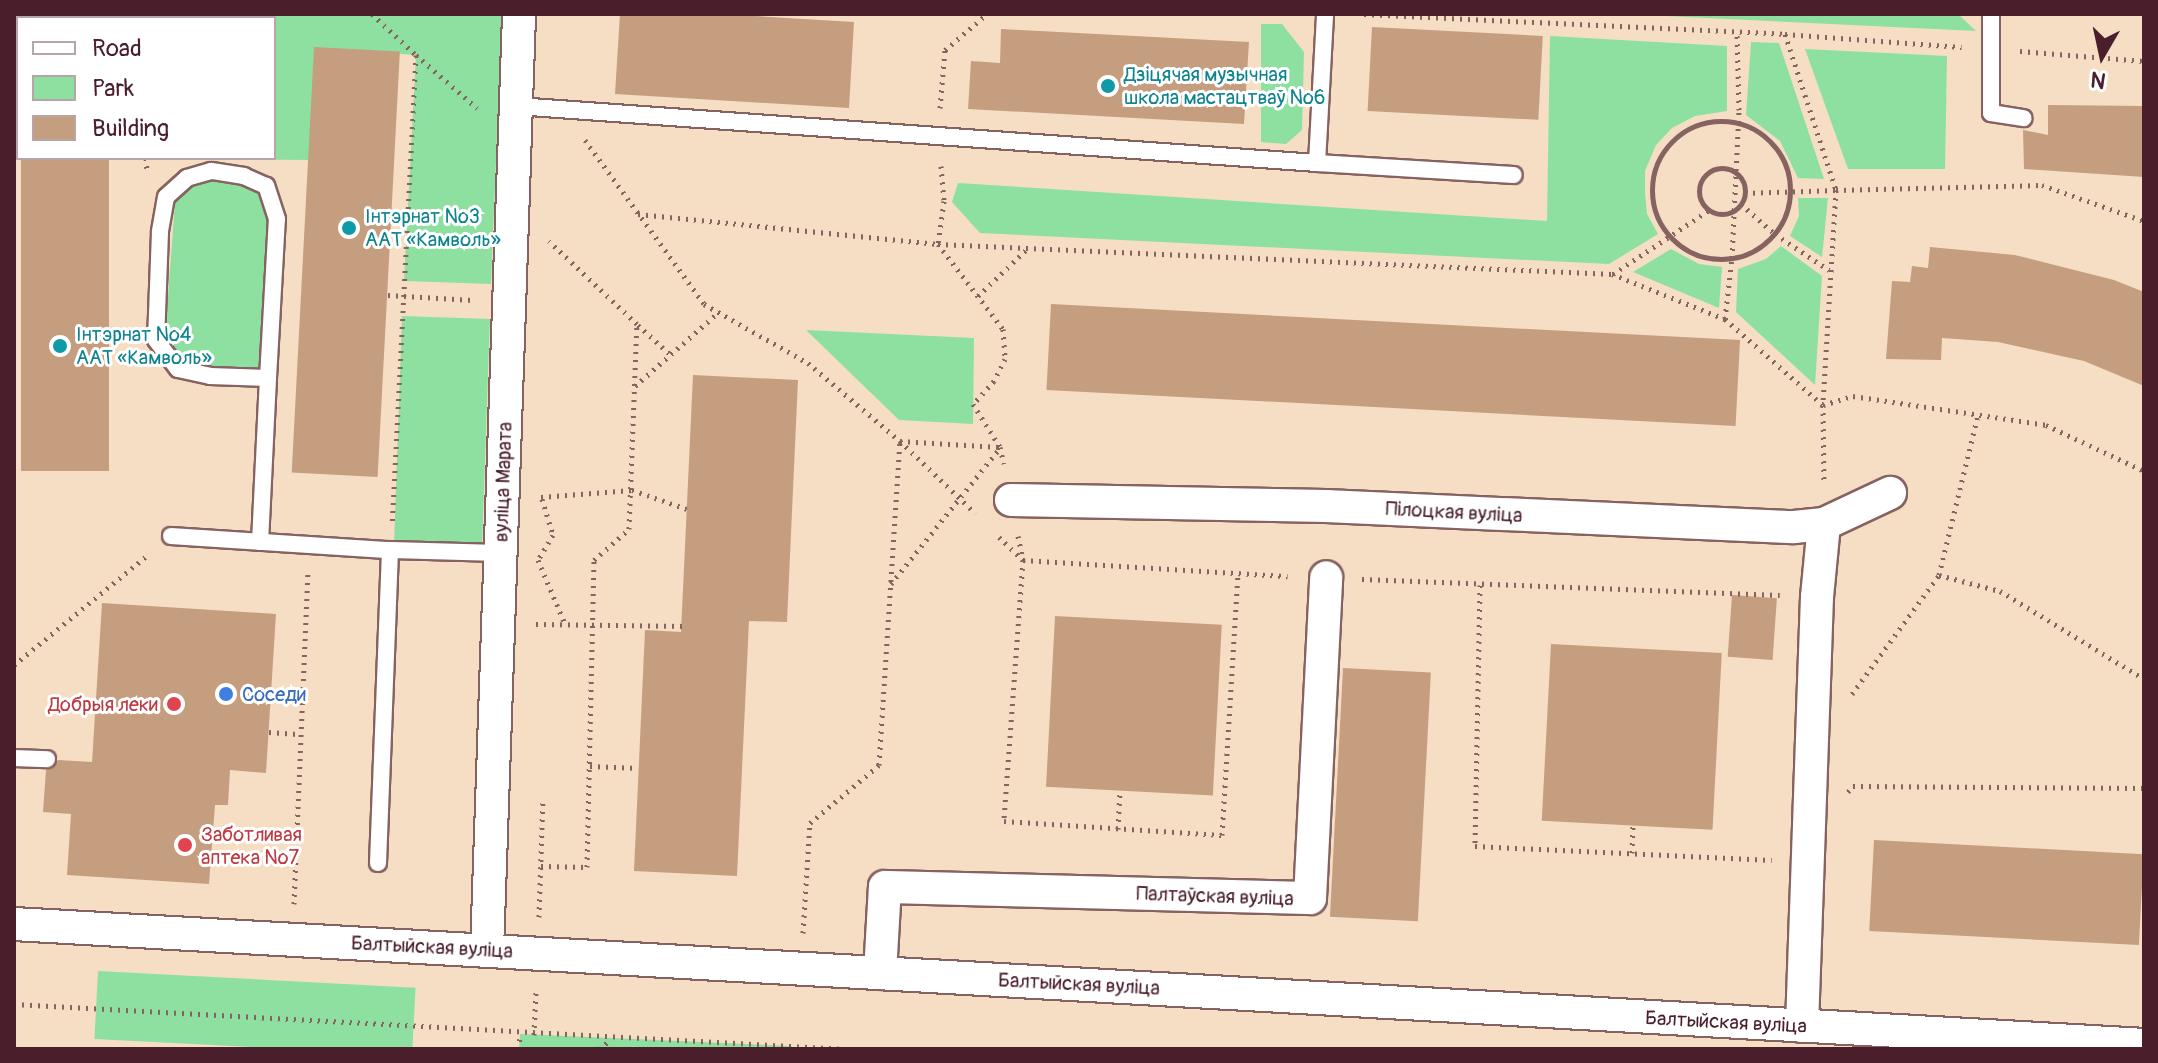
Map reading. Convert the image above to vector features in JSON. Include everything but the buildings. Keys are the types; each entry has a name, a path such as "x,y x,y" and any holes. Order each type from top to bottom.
{"street":[{"name":"вуліца Марата","path":"487,950 519,14"},
{"name":"Пілоцкая вуліца","path":"1011,500 1326,506 1794,527 1824,524 1890,493"},
{"path":"1802,1026 1817,597 1824,524"},
{"name":"Палтаўская вуліца","path":"880,973 885,887 1310,898 1326,577"},
{"name":"Балтыйская вуліца","path":"14,924 2144,1045"}],"lane":[{"path":"1317,163 1325,14"},
{"path":"1991,14 1991,113 2024,118"},
{"path":"515,116 938,138 1514,175"},
{"path":"260,542 277,219 266,186 244,176 211,171 187,178 166,197 160,232 156,340 178,369 210,376 268,378"},
{"path":"171,536 390,550 500,553"},
{"path":"378,863 390,550"},
{"path":"14,758 47,759"}],"path":[{"path":"372,14 497,125 515,116"},
{"path":"987,14 945,50 938,138 944,201 938,244 1003,329 1005,359 994,381 973,404 1000,447 1023,560 1004,821 1222,835 1238,575"},
{"path":"1364,14 1737,31 2144,61"},
{"path":"1725,319 1732,258 1737,31"},
{"path":"1785,34 1836,190 1823,405 1824,524"},
{"path":"390,550 416,55"},
{"path":"1712,121 1737,123 1769,140 1781,156 1789,175 1789,190 1785,215 1775,234 1762,246 1732,258 1706,258 1685,250 1668,235 1657,217 1652,196 1653,175 1661,155 1674,139 1692,127 1712,121"},
{"path":"580,134 704,304 808,363 900,441 977,516"},
{"path":"1718,169 1735,172 1744,182 1745,193 1741,204 1722,215 1708,210 1699,190 1705,176 1718,169"},
{"path":"1745,193 2042,185 2144,221"},
{"path":"1741,204 1775,234 1829,271"},
{"path":"1612,274 1708,210"},
{"path":"638,214 938,244 1612,274 1725,319 1823,405"},
{"path":"549,240 671,355"},
{"path":"978,296 1028,248"},
{"path":"388,295 476,300"},
{"path":"635,387 719,312"},
{"path":"541,866 587,867 594,560 629,529 637,324"},
{"path":"1823,405 1853,396 2046,425 2144,471"},
{"path":"1848,698 1939,575 1978,415"},
{"path":"900,441 1000,447"},
{"path":"803,938 810,823 879,765 900,441"},
{"path":"891,584 1000,447"},
{"path":"527,498 632,490 687,509"},
{"path":"541,497 553,535 538,560 565,624"},
{"path":"995,533 1023,560 1238,575 1817,597"},
{"path":"14,665 171,536"},
{"path":"293,913 308,574 322,574"},
{"path":"1939,575 2000,591 2144,679"},
{"path":"1480,585 1475,846 1779,861"},
{"path":"526,623 687,626"},
{"path":"269,732 301,734"},
{"path":"590,766 638,768"},
{"path":"1843,798 1853,786 2144,788"},
{"path":"1118,829 1120,793"},
{"path":"1632,853 1633,825"},
{"path":"14,1004 612,1039 847,1049"},
{"path":"519,1049 520,1034"},
{"path":"599,1049 612,1039"}],"green space":[{"path":"502,14 491,284 404,281 416,55 315,48 309,160 276,160 276,16 24,16"},
{"path":"1623,14 1958,14 1976,31"},
{"path":"1261,24 1282,24 1304,52 1302,130 1286,144 1261,142"},
{"path":"1550,36 1727,46 1727,111 1695,116 1672,128 1656,145 1645,171 1645,193 1647,214 1658,234 1609,264 980,233 952,202 958,183 1547,221"},
{"path":"1751,42 1779,43 1824,179 1798,178 1780,141 1746,115"},
{"path":"1805,49 1947,56 1945,169 1848,169"},
{"path":"212,180 241,185 258,193 267,220 259,368 211,367 183,361 165,337 175,202 192,187"},
{"path":"1798,198 1828,198 1822,257 1790,236 1799,216"},
{"path":"1781,246 1822,276 1815,385 1736,312 1738,269 1766,259"},
{"path":"1671,249 1699,264 1722,267 1719,308 1633,272"},
{"path":"402,316 490,319 482,553 394,550"},
{"path":"806,330 974,338 973,424 899,420"},
{"path":"98,971 416,988 412,1049 287,1049 94,1039"},
{"path":"520,1034 792,1046 792,1049 519,1049"}],"place":[{"name":"Дзіцячая музычная школа мастацтваў №6","path":"1108,86"},
{"name":"Інтэрнат №3 ААТ «Камволь»","path":"349,228"},
{"name":"Інтэрнат №4 ААТ «Камволь»","path":"60,346"},
{"name":"Соседи","path":"226,694"},
{"name":"Добрыя леки","path":"174,704"},
{"name":"Заботливая аптека №7","path":"185,845"}]}
